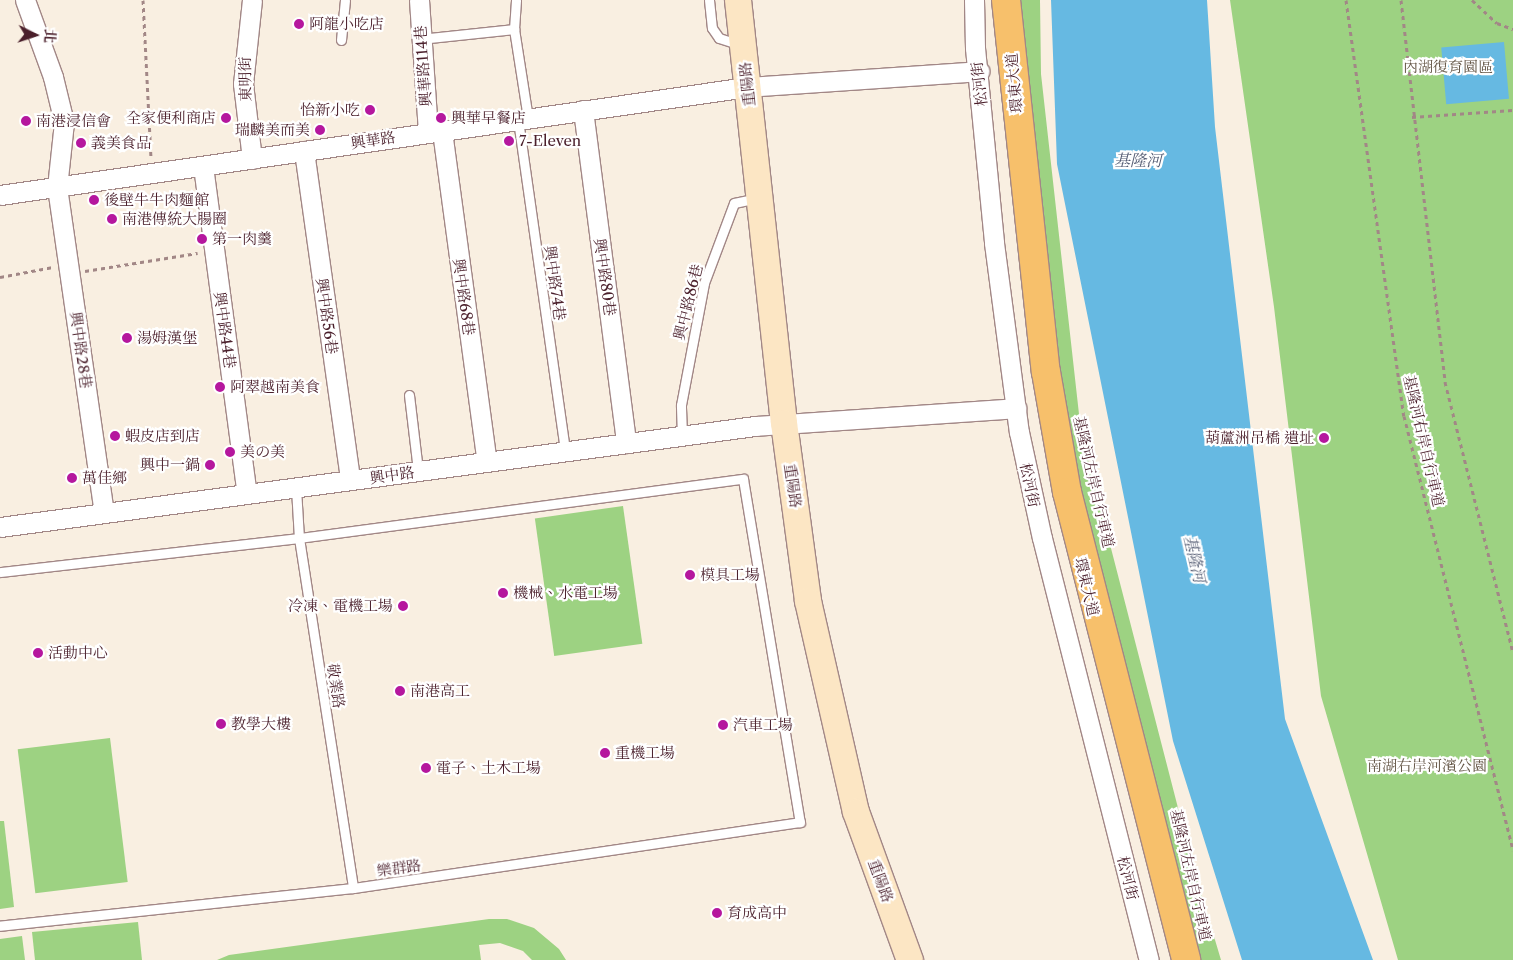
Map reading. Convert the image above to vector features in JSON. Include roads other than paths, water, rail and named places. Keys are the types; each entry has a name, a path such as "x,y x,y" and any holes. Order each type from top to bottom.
{"highway":[{"name":"環東大道","path":"1006,0 1033,271 1056,448 1104,660 1144,796 1185,960"}],"street":[{"name":"興中路28巷","path":"24,0 53,76 64,122 57,187 104,513"},
{"name":"東明街","path":"252,0 243,84 252,158"},
{"name":"興華路114巷","path":"419,0 419,39 435,132"},
{"name":"重陽路","path":"738,0 784,423 808,601 836,732 856,812 910,960"},
{"name":"松河街","path":"974,0 975,48 979,70 994,244 1016,408 1042,538 1149,960"},
{"name":"興華路","path":"0,195 747,87 979,70"},
{"name":"興中路80巷","path":"583,110 626,443"},
{"name":"興中路68巷","path":"435,132 487,462"},
{"name":"興中路56巷","path":"304,151 350,480"},
{"name":"興中路44巷","path":"203,166 247,494"},
{"name":"興中路","path":"0,527 565,450 784,423 1016,408"}],"lane":[{"path":"341,40 345,0"},
{"name":"興中路74巷","path":"516,0 514,29 523,119 565,450"},
{"path":"708,0 712,28 720,38 743,46"},
{"path":"419,39 514,29"},
{"name":"興中路86巷","path":"682,436 681,405 704,283 734,203 759,198"},
{"path":"409,395 418,471"},
{"name":"樂群路","path":"0,926 353,888 800,822 743,478 299,538"},
{"name":"敬業路","path":"296,488 299,538 353,888"},
{"path":"0,572 299,538"}],"water":[{"name":"基隆河","path":"1051,0 1207,0 1215,127 1285,719 1373,960 1242,960 1173,741 1057,164"},
{"path":"1504,42 1509,99 1446,104 1441,47"}],"place":[{"name":"阿龍小吃店","path":"299,24"},
{"name":"怡新小吃","path":"370,110"},
{"name":"全家便利商店","path":"226,118"},
{"name":"興華早餐店","path":"441,118"},
{"name":"南港浸信會","path":"26,121"},
{"name":"瑞麟美而美","path":"320,130"},
{"name":"7-Eleven","path":"509,141"},
{"name":"義美食品","path":"81,143"},
{"name":"後壁牛牛肉麵館","path":"94,200"},
{"name":"南港傳統大腸圈","path":"112,219"},
{"name":"第一肉羹","path":"202,239"},
{"name":"湯姆漢堡","path":"127,338"},
{"name":"阿翠越南美食","path":"220,387"},
{"name":"蝦皮店到店","path":"115,436"},
{"name":"葫蘆洲吊橋 遺址","path":"1324,438"},
{"name":"美の美","path":"230,452"},
{"name":"興中一鍋","path":"210,465"},
{"name":"萬佳鄉","path":"72,478"},
{"name":"模具工場","path":"690,575"},
{"name":"機械、水電工場","path":"503,593"},
{"name":"冷凍、電機工場","path":"403,606"},
{"name":"活動中心","path":"38,653"},
{"name":"南港高工","path":"400,691"},
{"name":"教學大樓","path":"221,724"},
{"name":"汽車工場","path":"723,725"},
{"name":"重機工場","path":"605,753"},
{"name":"電子、土木工場","path":"426,768"},
{"name":"育成高中","path":"717,913"}],"park label":[{"name":"內湖復育園區","path":"1448,67"},
{"name":"南湖右岸河濱公園","path":"1427,766"}]}
